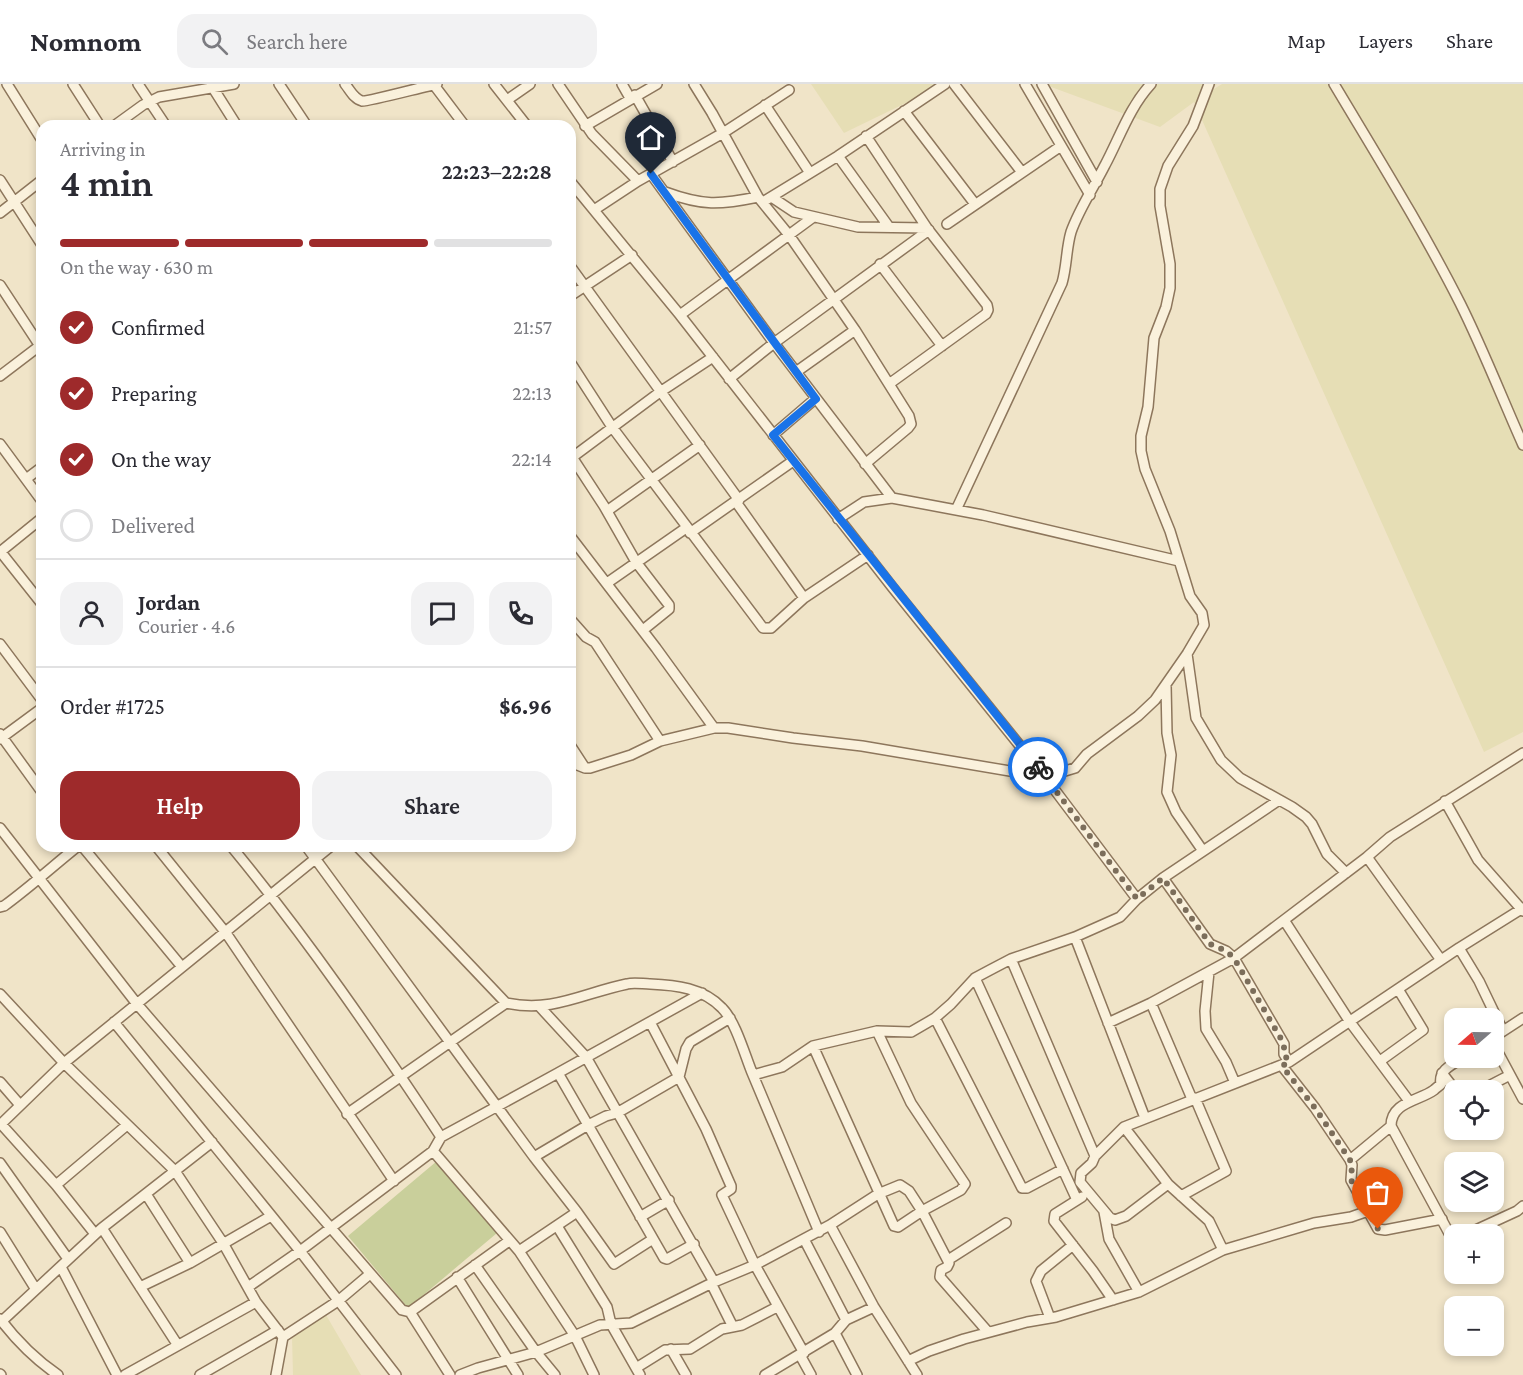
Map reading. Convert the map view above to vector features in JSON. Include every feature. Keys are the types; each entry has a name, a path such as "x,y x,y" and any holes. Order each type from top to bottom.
{"street":[{"path":"7,84 36,130"},
{"path":"73,84 96,120"},
{"path":"138,84 162,120"},
{"path":"122,120 150,100 192,90 234,84"},
{"path":"279,84 303,120"},
{"path":"345,84 356,98 368,101 423,85 436,84 461,120"},
{"path":"494,84 522,120"},
{"path":"507,100 530,84"},
{"path":"558,84 585,126 600,144 638,180"},
{"path":"622,84 633,97 673,162"},
{"path":"585,126 657,84"},
{"path":"694,84 765,199 855,330 909,416 911,424 866,464"},
{"path":"665,192 686,200 717,204 765,199 838,156 945,84"},
{"path":"954,84 1021,171"},
{"path":"1025,84 1090,195"},
{"path":"1042,84 1097,182"},
{"path":"956,510 1062,283 1070,236 1132,110 1150,84"},
{"path":"576,764 590,768 660,741 714,728 728,728 862,746 1045,777 1079,766 1087,754 1138,716 1166,685 1187,654 1201,632 1204,618 1190,596 1170,531 1145,469 1141,451 1141,436 1148,407 1154,338 1166,307 1170,288 1170,264 1160,206 1160,189 1168,166 1193,126 1209,84"},
{"path":"1334,84 1454,292 1487,360 1523,445"},
{"path":"213,88 233,120"},
{"path":"594,210 638,180 723,133 789,90"},
{"path":"765,105 810,172"},
{"path":"904,111 975,204"},
{"path":"866,136 928,229 987,305 988,310 986,314 889,384"},
{"path":"947,224 1021,171 1061,146"},
{"path":"838,156 889,227"},
{"path":"651,174 774,343 892,498"},
{"path":"0,180 36,236"},
{"path":"0,213 36,185"},
{"path":"576,188 680,315 838,519 1045,777 1137,899"},
{"path":"765,199 812,218 858,227 928,229"},
{"path":"680,315 812,218"},
{"path":"729,379 928,229"},
{"path":"576,292 632,255"},
{"path":"880,264 942,346"},
{"path":"576,274 700,445 804,598"},
{"path":"0,285 36,339"},
{"path":"796,372 855,330"},
{"path":"0,376 36,350"},
{"path":"576,453 660,392 713,357"},
{"path":"576,371 612,427 765,629 771,628 804,598 868,555"},
{"path":"773,435 816,399"},
{"path":"0,444 36,493"},
{"path":"607,512 700,445"},
{"path":"607,583 636,562 737,501 793,461"},
{"path":"576,465 636,562 670,607 643,630"},
{"path":"26,479 36,472"},
{"path":"838,519 864,502 892,498 956,510 1179,561"},
{"path":"36,523 0,552 36,597"},
{"path":"576,544 643,630 714,728"},
{"path":"576,626 586,637 595,642 660,741"},
{"path":"0,644 36,692"},
{"path":"1187,654 1196,718 1215,752 1226,767 1240,778 1306,817 1328,854 1346,873"},
{"path":"1166,685 1167,733 1171,756 1167,792 1176,812 1203,851"},
{"path":"36,712 1,737 36,784"},
{"path":"1108,1023 1151,1003 1234,958 1367,857 1384,841 1523,753"},
{"path":"576,754 585,768"},
{"path":"753,1075 782,1067 813,1046 877,1031 910,1032 934,1018 951,1004 975,978 1011,959 1120,917 1137,899 1163,878 1279,800"},
{"path":"1168,1184 1120,1220 1110,1218 1104,1212 1079,1178 1095,1156 1124,1127 1286,1064 1459,948 1522,909 1478,860 1445,801"},
{"path":"0,828 137,1004 332,1227 402,1311 410,1312 509,1241"},
{"path":"0,907 72,852"},
{"path":"85,852 182,967"},
{"path":"161,852 226,933 394,1181"},
{"path":"236,852 271,895 441,1137"},
{"path":"310,852 614,1264 653,1239"},
{"path":"177,1344 140,1287 98,1231 0,1124 64,1063 323,852"},
{"path":"363,852 506,1003 524,1007 540,1007 630,983 674,985 702,993 722,1008 730,1018 819,1232"},
{"path":"1367,857 1441,960"},
{"path":"1163,878 1210,944 1226,951 1234,958 1284,1044 1286,1064 1350,1160 1352,1165 1350,1177 1375,1226 1381,1230 1442,1219"},
{"path":"1284,920 1350,1022 1409,1101"},
{"path":"1075,936 1144,1118"},
{"path":"1459,948 1492,1008"},
{"path":"1011,959 1095,1156"},
{"path":"1209,972 1205,1011 1206,1029 1226,1062 1235,1083"},
{"path":"975,978 1077,1200"},
{"path":"1380,1061 1423,1030 1398,989"},
{"path":"248,1287 433,1151 441,1137 702,993"},
{"path":"0,994 64,1063 175,1171 224,1243 256,1302 280,1334 276,1375"},
{"path":"347,1114 506,1003"},
{"path":"1151,1003 1226,1172 1181,1196"},
{"path":"540,1007 586,1057 694,1244 733,1327"},
{"path":"534,1157 588,1125 617,1113 680,1077 686,1049 690,1042 730,1018"},
{"path":"934,1018 1022,1188 1027,1188 1063,1169"},
{"path":"1504,1030 1523,1018"},
{"path":"114,1022 300,1251 396,1375"},
{"path":"650,1022 680,1077 731,1186 722,1194 811,1375"},
{"path":"813,1046 895,1228 961,1190 965,1184 911,1103 877,1031"},
{"path":"1504,1064 1523,1100"},
{"path":"1444,1224 1391,1125 1393,1114 1409,1101 1433,1091 1442,1084 1440,1079 1442,1072 1448,1068"},
{"path":"1442,1072 1448,1080"},
{"path":"558,1073 661,1255 667,1259 694,1244"},
{"path":"1500,1080 1510,1075"},
{"path":"0,1082 20,1105"},
{"path":"56,1185 127,1125"},
{"path":"1350,1160 1391,1125"},
{"path":"1124,1127 1168,1184 1209,1221 1223,1250"},
{"path":"58,1375 15,1338 1,1320 98,1231 212,1142"},
{"path":"433,1151 519,1251 575,1336 594,1375"},
{"path":"0,1163 64,1263 117,1375"},
{"path":"460,1375 481,1371 509,1359 536,1352 600,1325 631,1323 755,1265 830,1226 878,1194 900,1185 909,1191 922,1211 948,1260 947,1267 941,1270 940,1277 988,1332"},
{"path":"1089,1193 1055,1214 1053,1218 1113,1300"},
{"path":"146,1194 190,1263"},
{"path":"640,1217 669,1200"},
{"path":"1489,1224 1523,1206"},
{"path":"908,1361 928,1351 988,1332 1050,1318 1139,1292 1223,1250 1314,1223 1368,1211"},
{"path":"519,1251 577,1212"},
{"path":"1104,1212 1109,1239 1139,1292"},
{"path":"140,1287 190,1263 271,1216"},
{"path":"948,1260 1006,1222"},
{"path":"557,1226 607,1307 611,1324 638,1371 665,1350 690,1348 722,1329 733,1327 777,1306"},
{"path":"830,1226 874,1307 916,1375"},
{"path":"0,1232 35,1288"},
{"path":"804,1239 846,1320"},
{"path":"1050,1318 1036,1281 1041,1272 1072,1245"},
{"path":"475,1264 536,1352 555,1375"},
{"path":"200,1375 338,1301 370,1274"},
{"path":"457,1277 518,1375"},
{"path":"125,1375 256,1302"},
{"path":"765,1375 835,1333 846,1320 874,1307"},
{"path":"410,1312 450,1375"},
{"path":"835,1333 856,1375"},
{"path":"671,1349 686,1375"}],"shaded area":[{"path":"811,84 945,84 844,133"},
{"path":"1043,84 1217,84 1204,95 1222,84 1523,84 1523,732 1484,752 1194,102 1160,127"},
{"path":"326,1315 361,1375 293,1375 292,1337"}],"green space":[{"path":"437,1161 497,1233 408,1308 348,1236"}],"way so far":[{"path":"1038,767 1137,899 1163,878 1210,944 1226,951 1234,958 1284,1044 1284,1054 1289,1062 1282,1066 1315,1108 1350,1160 1351,1180 1378,1229"}],"route":[{"path":"651,174 816,399 773,435 1038,767"}]}
